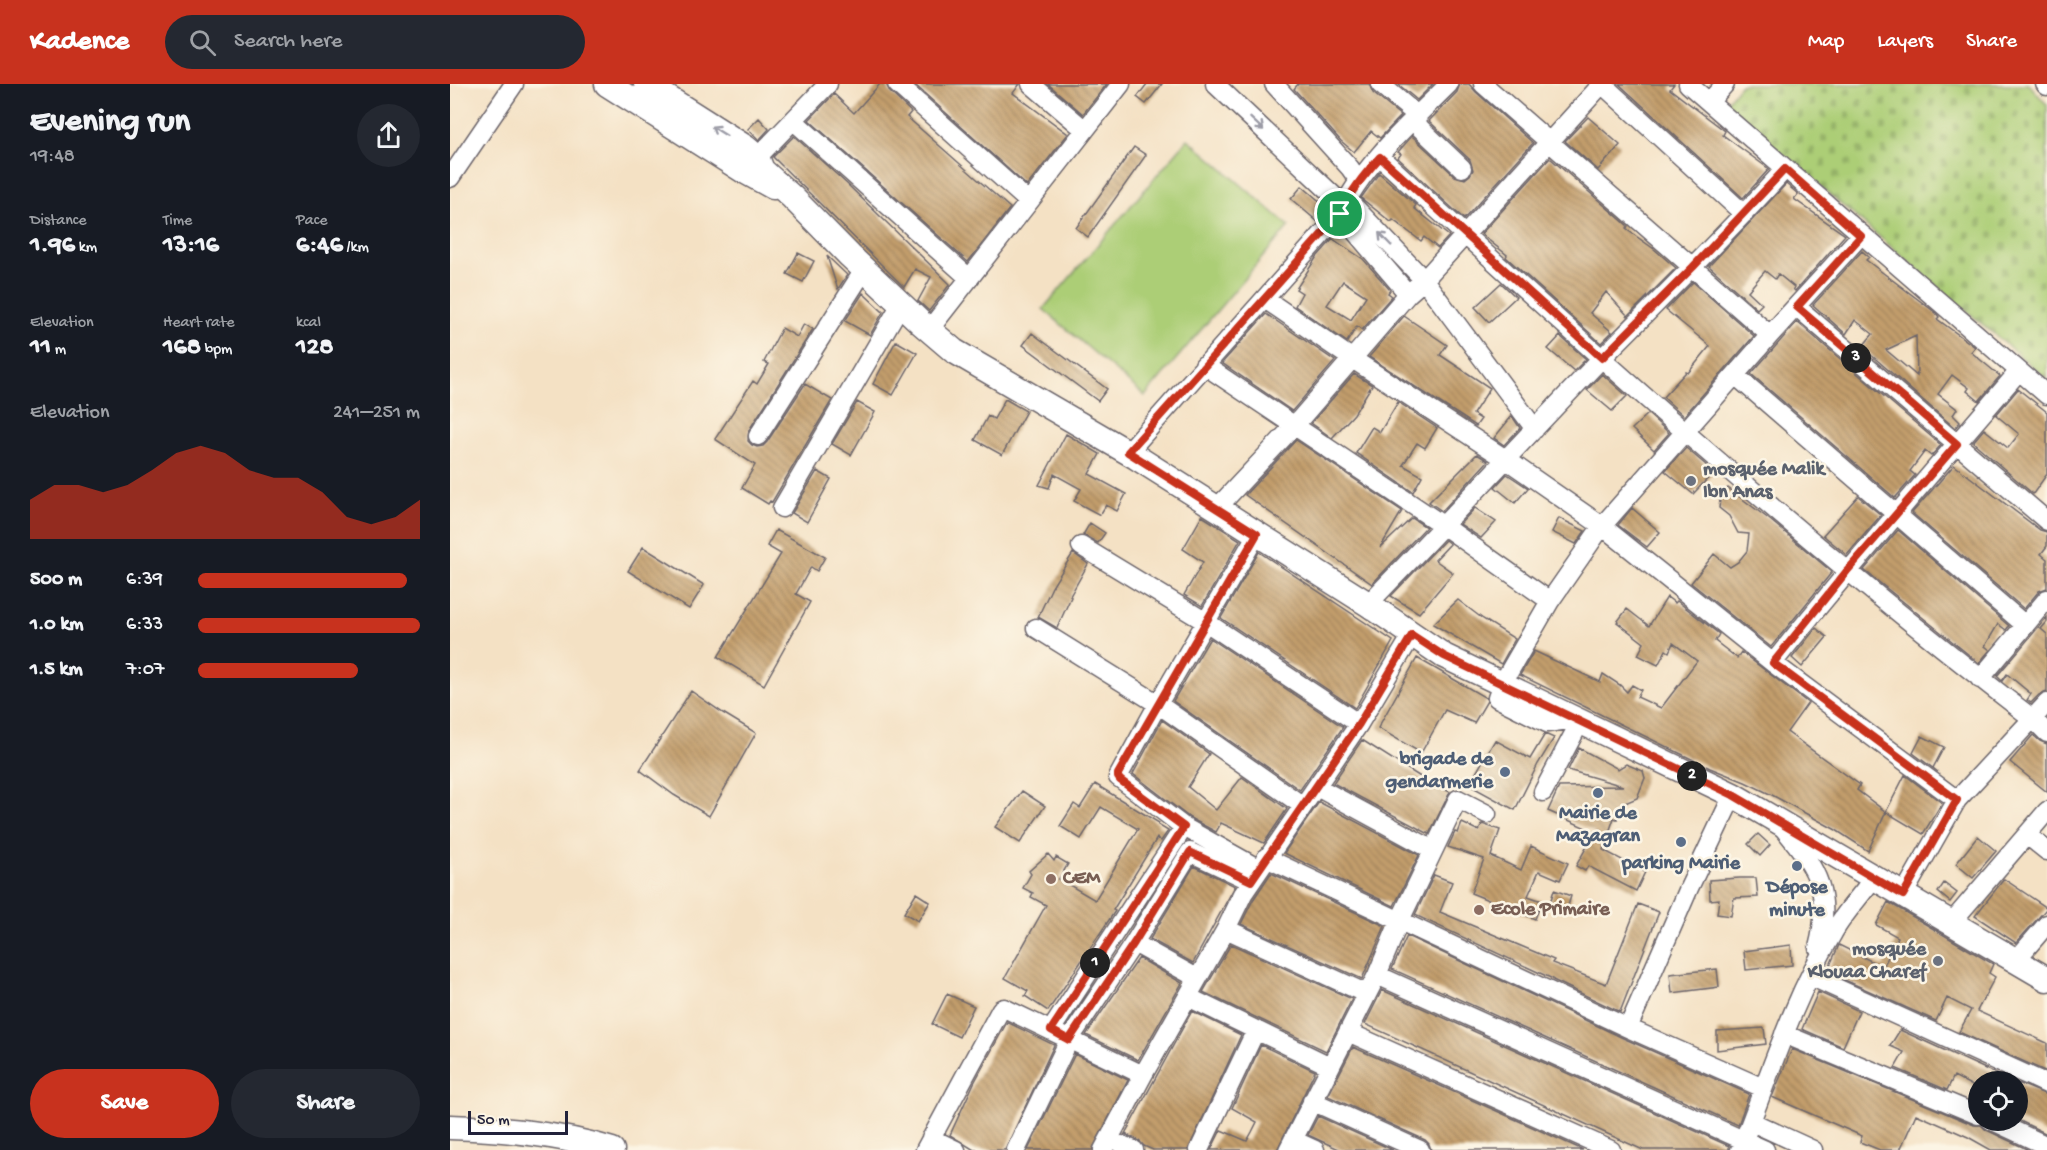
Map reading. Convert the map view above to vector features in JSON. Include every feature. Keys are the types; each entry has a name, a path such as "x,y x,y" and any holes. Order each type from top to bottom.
{"main road":[{"path":"608,84 750,164 792,197 864,270 954,351 1128,452 1368,604 1444,656 1733,795 2047,979"},
{"path":"646,84 745,147 750,164"},
{"path":"450,1127 538,1133 581,1141 612,1150"}],"street":[{"path":"450,177 514,84"},
{"path":"750,164 828,84"},
{"path":"897,84 1029,202"},
{"path":"1031,84 1085,130"},
{"path":"929,330 1121,84"},
{"path":"1215,84 1326,187 1343,206 1408,294"},
{"path":"1380,84 1417,115 1418,126 1462,168"},
{"path":"1128,452 1265,299 1343,206 1359,181 1417,115 1449,84"},
{"path":"1483,84 1770,335"},
{"path":"1217,508 1294,426 1408,294 1424,280 1602,84 1744,214"},
{"path":"1688,84 2047,395"},
{"path":"1710,101 1725,84"},
{"path":"1277,85 1359,181"},
{"path":"794,121 969,278"},
{"path":"1380,157 1685,432 1847,571 2033,719 2047,733"},
{"path":"1368,604 1785,169"},
{"path":"1343,206 1424,280 1536,429"},
{"path":"1502,684 1550,601 1602,526 1770,335 1861,236"},
{"path":"758,436 864,270"},
{"path":"1265,299 1602,526 1773,663 1957,800"},
{"path":"782,508 901,304"},
{"path":"1797,307 2047,521"},
{"path":"1204,365 1444,526 1550,601"},
{"path":"1773,663 1847,571 2019,371"},
{"path":"1735,375 2025,625"},
{"path":"1257,534 1118,777 1184,827 1259,869"},
{"path":"1082,546 1206,622 1359,724"},
{"path":"1980,679 2047,599"},
{"path":"1036,628 1158,704 1303,806"},
{"path":"1103,1150 1259,869 1359,724 1412,635"},
{"path":"1903,895 1957,800 2047,703"},
{"path":"1543,792 1577,720"},
{"path":"1317,787 1433,850"},
{"path":"1628,1028 1689,888 1733,795"},
{"path":"1315,1150 1290,1145 1377,975 1400,920 1458,800 1487,814"},
{"path":"1951,922 2047,811"},
{"path":"1779,823 1813,868 1823,898 1824,920 1810,976"},
{"path":"1016,1150 1069,1040 1134,943 1190,852 1184,827"},
{"path":"1051,1030 1184,827"},
{"path":"2027,834 2047,851"},
{"path":"1190,852 1259,869 1400,920 1628,1028 1763,1088"},
{"path":"1742,1145 1784,1034 1810,976 1834,931 1874,877"},
{"path":"2016,960 2047,924"},
{"path":"1226,928 1367,994"},
{"path":"1134,943 1197,978"},
{"path":"1377,975 1742,1145 1765,1150"},
{"path":"1810,976 2047,1084"},
{"path":"1188,996 1330,1066"},
{"path":"956,1150 928,1144 1001,1009 1004,1008 1143,1075"},
{"path":"1199,1150 1256,1030"},
{"path":"1348,1032 1611,1150"},
{"path":"1784,1034 1968,1111"},
{"path":"1312,1101 1420,1150"},
{"path":"1752,1122 1813,1150"},
{"path":"2015,1131 2047,1146"}],"green space":[{"path":"1741,84 2029,84 2047,105 2047,379 1724,105"},
{"path":"1188,139 1289,226 1145,396 1043,309"}],"building":[{"path":"880,84 886,84 890,92 911,112 907,117 1010,208 968,262 809,120 834,94 854,113"},
{"path":"914,84 1020,84 1013,93 1068,134 1027,186"},
{"path":"1048,84 1107,84 1083,114"},
{"path":"1147,84 1162,84 1146,104 1137,97"},
{"path":"1298,84 1369,84 1373,93 1401,116 1380,138 1371,131 1354,152 1341,141 1294,89"},
{"path":"1398,84 1433,84 1417,100"},
{"path":"1460,84 1469,84 1533,143 1464,219 1398,158 1401,154 1398,152 1412,136 1455,176 1465,179 1470,175 1473,170 1470,160 1429,121 1457,92"},
{"path":"1619,84 1674,84 1670,89 1725,131 1723,135 1769,169 1743,198"},
{"path":"1588,117 1620,145 1598,170 1565,141"},
{"path":"759,118 769,129 759,140 748,129"},
{"path":"794,136 950,284 929,311 918,301 931,277 915,269 904,287 773,157"},
{"path":"1134,147 1146,155 1088,237 1076,228"},
{"path":"1550,158 1628,226 1626,229 1676,268 1628,316 1606,292 1590,313 1612,332 1601,343 1506,257 1507,255 1481,234"},
{"path":"1379,173 1416,205 1414,208 1449,236 1438,248 1424,237 1421,241 1393,220 1391,222 1361,198"},
{"path":"1786,184 1798,194 1794,199 1845,235 1795,291 1794,287 1778,274 1775,279 1765,271 1748,291 1762,304 1757,309 1709,266"},
{"path":"1302,186 1325,206 1327,211 1318,222 1291,199"},
{"path":"1333,239 1363,259 1390,290 1388,293 1392,296 1362,330 1357,326 1347,342 1295,306 1302,293 1296,289 1316,258","holes":["1343,281 1366,296 1351,320 1327,305"]},
{"path":"1862,251 1869,257 1866,260 1936,313 1939,317 1937,319 1975,347 1971,352 2000,376 1979,401 1967,391 1969,388 1952,375 1938,394 1957,409 1953,415 1960,422 1955,428 1862,347 1873,334 1855,320 1846,334 1813,305","holes":["1916,336 1917,376 1886,350"]},
{"path":"798,253 814,261 803,282 787,274"},
{"path":"827,256 847,275 838,289 835,281"},
{"path":"1693,282 1754,336 1684,416 1663,397 1686,372 1688,373 1710,346 1666,310"},
{"path":"1501,283 1516,297 1489,322 1475,307"},
{"path":"863,293 883,312 870,335 845,321"},
{"path":"1266,314 1335,361 1292,411 1222,363"},
{"path":"1404,316 1447,345 1440,355 1490,388 1473,414 1481,419 1476,426 1369,357"},
{"path":"1797,322 1941,445 1931,456 1925,451 1910,471 1915,475 1895,498 1751,374"},
{"path":"804,324 813,329 749,430 748,441 757,447 767,442 805,384 832,400 772,502 768,504 742,488 755,465 715,439 753,381 757,384 769,364 764,362 782,328 797,337"},
{"path":"1032,333 1107,389 1098,401 1023,345"},
{"path":"1560,336 1586,359 1574,371 1548,349"},
{"path":"896,341 917,353 893,395 873,384"},
{"path":"1354,374 1372,385 1354,414 1332,438 1311,423"},
{"path":"1602,374 1627,396 1612,411 1587,390"},
{"path":"2018,389 2047,412 2047,474 2033,494 1973,442 1984,429 2008,448 2019,434 1996,415"},
{"path":"1005,399 1026,411 1002,455 975,440 988,416 994,419"},
{"path":"857,402 875,412 851,455 832,444"},
{"path":"1398,402 1437,428 1425,448 1417,443 1403,465 1422,476 1413,492 1356,453 1372,427 1380,432"},
{"path":"1648,414 1669,433 1654,450 1632,429"},
{"path":"1512,416 1520,428 1504,445 1494,438"},
{"path":"1066,434 1100,454 1089,474 1126,494 1117,511 1106,505 1100,515 1074,501 1081,489 1054,474 1049,488 1039,485"},
{"path":"1296,440 1402,511 1380,548 1412,518 1426,527 1372,584 1245,495"},
{"name":"mosquée Malik Ibn Anas","path":"1686,448 1714,472 1693,494 1665,471"},
{"path":"1477,454 1488,461 1442,511 1429,502"},
{"path":"1954,465 2040,530 2047,532 2047,546 2041,554 2047,559 2047,588 2039,591 2024,609 1912,513"},
{"path":"817,471 831,479 807,522 792,513"},
{"path":"1507,474 1528,488 1515,503 1495,487"},
{"path":"1728,488 1832,572 1771,647 1691,583 1714,554 1730,567 1738,562 1747,551 1749,534 1738,533 1729,516 1719,508 1721,493"},
{"path":"1858,496 1881,515 1847,555 1823,535"},
{"path":"1475,508 1496,522 1481,538 1460,524"},
{"path":"1632,508 1660,532 1647,547 1618,525"},
{"path":"1202,516 1240,540 1202,606 1184,595 1203,562 1183,549"},
{"path":"1559,518 1585,531 1576,544 1552,532"},
{"path":"1090,523 1105,533 1098,543 1083,535"},
{"path":"776,530 825,557 817,571 811,567 796,594 810,602 764,685 718,657 781,554 767,546"},
{"path":"1898,530 2009,626 2006,630 1998,624 1985,646 1990,650 1979,663 1864,570"},
{"path":"1445,540 1450,544 1435,560 1453,573 1419,613 1391,596"},
{"path":"643,547 704,585 689,609 628,571"},
{"path":"1259,552 1393,641 1355,708 1221,618"},
{"path":"1073,553 1088,564 1070,596 1057,628 1038,617 1052,587"},
{"path":"1667,597 1675,603 1677,601 1719,634 1715,641 1737,658 1741,652 1808,703 1787,732 1860,785 1857,790 1886,812 1868,851 1836,830 1772,795 1710,768 1520,675 1534,651 1600,682 1603,674 1627,692 1632,685 1641,690 1637,697 1661,708 1697,661 1673,643 1669,652 1666,650 1658,665 1638,655 1644,643 1617,622 1627,609 1649,626"},
{"path":"1458,600 1515,639 1501,664 1433,624"},
{"path":"2047,617 2047,622 2041,629 2047,634 2047,692 2039,695 2031,703 2027,700 2031,694 2007,674 2002,681 1997,676"},
{"path":"1816,628 1827,637 1802,667 1792,658"},
{"path":"1210,638 1343,727 1300,790 1173,701"},
{"path":"1417,658 1486,698 1487,701 1474,723 1445,710 1421,753 1378,728"},
{"path":"691,691 756,733 709,816 674,795 640,770"},
{"path":"1162,720 1209,754 1188,787 1216,810 1242,777 1287,809 1264,843 1221,823 1216,832 1190,818 1133,774"},
{"name":"brigade de gendarmerie","path":"1545,734 1554,738 1515,810 1469,785 1495,740 1530,759"},
{"path":"2033,735 2047,744 2047,792 2010,762"},
{"path":"1922,736 1944,747 1933,768 1938,772 1913,753"},
{"path":"1362,740 1422,778 1450,792 1429,834 1333,783"},
{"name":"Mairie de Mazagran","path":"1579,748 1618,769 1626,764 1643,771 1645,778 1637,798 1625,803 1617,819 1614,818 1603,850 1645,872 1636,891 1588,866 1585,871 1576,866 1595,832 1548,811 1559,787 1623,786 1568,770"},
{"path":"1905,775 1942,803 1923,834 1886,812"},
{"path":"1095,784 1159,823 1158,825 1168,831 1161,841 1157,838 1113,910 1115,911 1048,1011 1025,996 1028,991 1005,978 1046,905 1031,897 1033,893 1023,888 1031,874 1029,871 1048,854 1054,861 1056,857 1068,864 1059,879 1095,900 1138,829 1101,807 1081,839 1060,826 1074,804 1080,808"},
{"path":"1022,791 1045,806 1020,843 995,827"},
{"path":"1319,802 1419,855 1394,906 1284,853"},
{"path":"1462,823 1479,831 1482,824 1500,830 1491,856 1521,870 1531,846 1568,863 1560,880 1539,871 1528,896 1542,901 1535,919 1471,893 1484,859 1448,847"},
{"path":"1758,834 1770,845 1760,856 1748,844"},
{"path":"1978,836 1996,851 1973,878 1956,864"},
{"path":"1194,866 1235,886 1193,963 1150,939"},
{"path":"1271,873 1385,926 1362,979 1241,924 1253,900"},
{"path":"1434,875 1452,882 1440,912 1554,960 1552,963 1606,984 1638,904 1659,912 1620,1012 1415,915"},
{"path":"1756,878 1758,897 1734,898 1731,916 1717,914 1719,899 1710,900 1709,880"},
{"path":"2004,879 2047,908 2016,943 1975,916"},
{"path":"1944,883 1957,893 1950,902 1938,892"},
{"path":"1554,890 1571,896 1567,909 1550,903"},
{"path":"916,893 930,902 918,921 904,913"},
{"path":"1888,902 1993,964 1989,973 1995,977 1977,1011 2047,1043 2047,1072 1959,1032 1971,1010 1947,998 1936,1021 1827,972 1839,945 1883,967 1898,937 1876,925"},
{"path":"1407,936 1623,1038 1749,1094 1738,1125 1392,969"},
{"path":"1231,944 1352,999 1326,1051 1203,992"},
{"path":"1791,945 1792,965 1746,970 1744,951"},
{"path":"1139,958 1182,983 1138,1060 1086,1035"},
{"path":"1717,969 1719,987 1672,993 1670,974"},
{"path":"1382,990 1729,1146 1729,1150 1643,1150 1365,1024"},
{"path":"1818,992 1859,1011 1843,1047 1802,1029"},
{"path":"947,994 974,1006 959,1037 932,1024"},
{"path":"1192,1011 1241,1035 1188,1150 1153,1150 1125,1134"},
{"path":"1007,1022 1054,1045 1005,1150 974,1150 950,1135 974,1083"},
{"path":"1764,1028 1766,1044 1717,1050 1717,1031"},
{"path":"1900,1030 1990,1071 1968,1071 1968,1084 1954,1076 1947,1090 1895,1068 1904,1052 1890,1046"},
{"path":"1261,1045 1315,1071 1277,1150 1211,1150 1221,1130 1247,1141 1257,1122 1232,1108"},
{"path":"1353,1047 1583,1150 1431,1150 1425,1140 1328,1096"},
{"path":"1792,1049 1968,1122 1968,1131 1988,1131 2029,1150 1991,1150 1916,1114 1900,1150 1880,1150 1860,1142 1862,1136 1772,1097"},
{"path":"1075,1054 1128,1080 1092,1150 1028,1150"},
{"path":"2028,1087 2047,1095 2047,1134 2028,1125"},
{"path":"1318,1116 1393,1150 1341,1150 1321,1141 1308,1135"}],"place":[{"name":"mosquée Malik Ibn Anas","path":"1691,481"},
{"name":"brigade de gendarmerie","path":"1505,772"},
{"name":"Mairie de Mazagran","path":"1598,793"},
{"name":"parking Mairie","path":"1681,842"},
{"name":"Dépose minute","path":"1797,866"},
{"name":"CEM","path":"1051,879"},
{"name":"Ecole Primaire","path":"1479,910"},
{"name":"mosquée Klouaa Charef","path":"1938,961"}],"route":[{"path":"1380,157 1602,358 1693,267 1785,169 1861,236 1797,307 1957,444 1847,571 1773,663 1957,800 1903,895 1733,795 1444,656 1412,635 1359,724 1251,881 1190,852 1134,943 1069,1040 1051,1030 1184,827 1120,780 1118,774 1257,534 1128,452 1340,214 1359,181 1380,157"}]}
